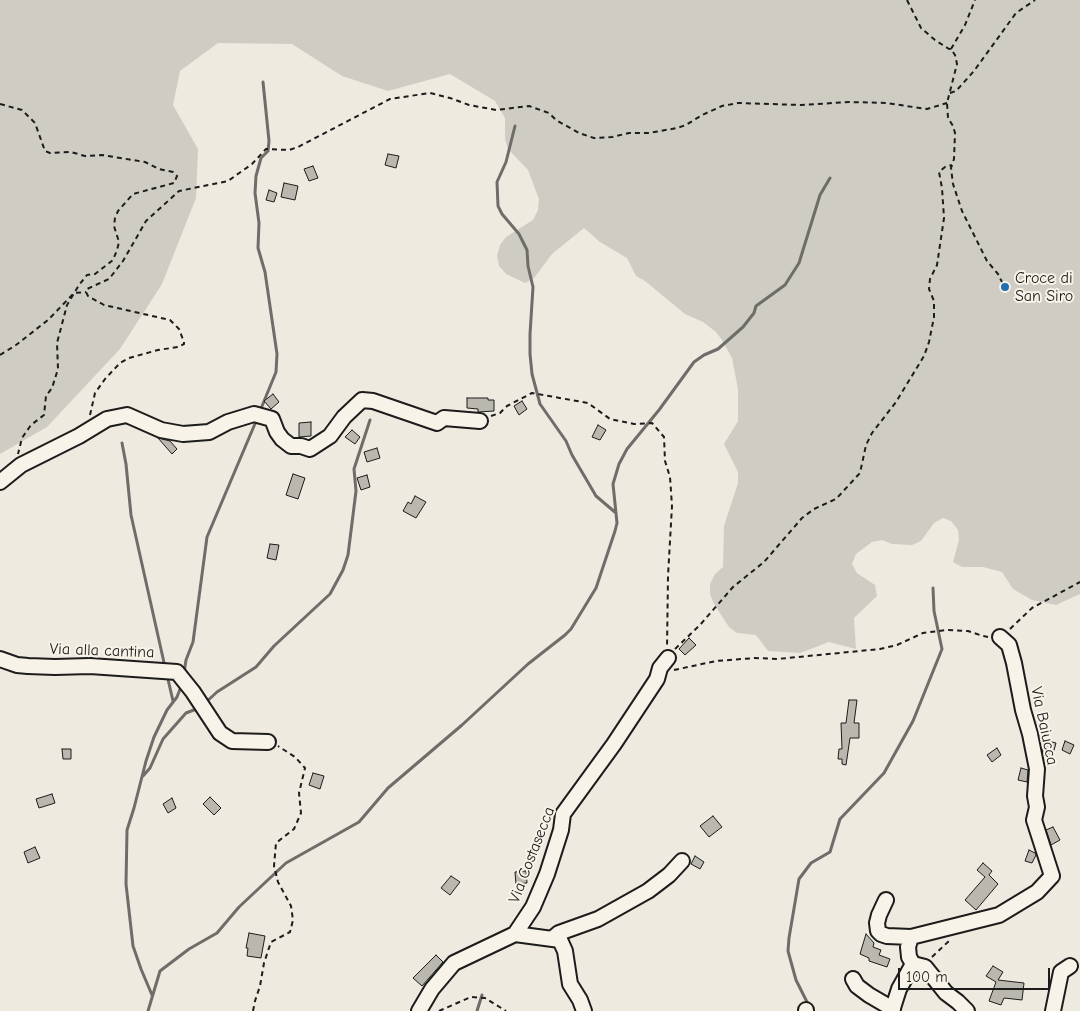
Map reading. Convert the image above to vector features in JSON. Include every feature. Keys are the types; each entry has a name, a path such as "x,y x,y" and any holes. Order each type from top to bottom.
{"street":[{"path":"5,478 21,465 90,430 107,419 127,415 161,430 183,434 209,432 228,422 254,414 272,419 276,432 282,440 291,446 301,446 310,449 330,436 344,417 362,400 373,401 437,423 444,418 480,421"},
{"name":"Via Baiucca","path":"886,900 877,923 878,931 887,936 911,937 999,915 1037,892 1052,876 1034,820 1037,807 1035,796 1037,768 1030,734 1009,646 1000,637"},
{"name":"Via alla cantina","path":"0,659 28,666 90,666 177,672 193,692 220,733 232,741 268,742"},
{"name":"Via Costasecca","path":"419,1011 432,989 454,963 514,934 533,907 547,874 561,830 563,814 614,744 657,679 664,663"},
{"path":"553,938 559,933 598,919 648,891 669,876 682,861"},
{"path":"514,934 560,940 563,946 570,984 580,1000 584,1011"},
{"path":"911,937 908,947 909,957 967,1011"},
{"path":"853,979 857,986 893,1010 899,989 919,965"},
{"path":"1053,1011 1061,972 1070,966"}],"path":[{"path":"907,0 921,28 935,40 951,49 957,64 947,103 948,118 955,133 954,159 951,168 952,184 962,211 987,262 998,274 1004,286"},
{"path":"951,49 965,24 975,0"},
{"path":"949,93 956,91 974,71 1016,13 1034,0"},
{"path":"0,354 16,345 48,320 74,293 86,292 87,289 109,279 123,261 146,221 179,191 190,187 228,181 252,164 266,149 289,150 307,144 390,99 430,93 469,105 496,110 529,106 550,114 556,120 579,133 594,138 612,137 629,133 649,133 677,128 722,106 738,103 801,105 849,102 886,103 927,109 947,103"},
{"path":"0,104 22,110 35,123 45,151 50,153 71,152 85,156 102,155 145,162 159,170 173,172 177,176 174,183 133,194 115,218 114,226 118,242 113,260 95,274 87,275 67,305 57,343 58,369 52,388 46,396 44,415 31,425 22,438 5,478"},
{"path":"664,663 679,643 700,625 733,587 764,562 802,518 814,509 836,500 860,473 866,446 872,433 896,402 924,356 929,342 934,317 934,301 929,288 930,280 937,265 944,218 939,172 945,167 952,165"},
{"path":"86,292 88,296 104,305 170,320 179,329 184,342 184,344 178,347 158,350 129,358 120,363 95,393 90,412 90,430"},
{"path":"480,421 500,413 507,406 532,393 588,403 610,419 634,424 652,423 664,437 665,461 670,477 672,506 664,663 666,671 716,661 755,658 777,659 880,650 897,645 923,633 946,630 968,631 983,636 1000,637 1032,608 1080,582"},
{"path":"253,1011 254,1001 260,986 264,963 271,942 290,932 293,920 292,906 278,882 274,866 276,843 294,829 301,813 299,793 304,768 295,757 282,748 268,742"},
{"path":"439,1011 471,997 485,998 506,1011"}],"shaded area":[{"path":"0,0 1080,0 1080,594 1056,605 1032,600 1013,589 1002,572 983,567 962,567 953,562 959,540 958,530 951,521 943,518 934,523 921,541 912,545 892,544 882,540 872,542 856,554 852,564 857,573 875,585 877,596 854,618 856,649 829,642 800,653 768,651 756,635 737,633 729,627 714,604 710,594 710,584 715,574 723,567 724,526 738,483 738,472 724,444 738,421 738,389 732,358 716,332 703,322 685,314 645,281 636,276 627,258 600,242 584,228 552,254 534,278 525,283 506,274 499,266 497,256 500,245 506,237 533,220 538,210 539,199 528,170 508,149 505,139 505,118 495,101 450,74 388,91 342,76 292,44 218,43 180,71 173,105 198,149 196,198 162,284 120,349 47,427 0,454"}],"building":[{"path":"388,154 399,156 396,168 385,165"},
{"path":"313,166 318,178 309,181 304,169"},
{"path":"284,183 298,186 295,200 281,197"},
{"path":"269,190 277,193 274,202 266,200"},
{"path":"273,394 279,402 271,409 264,401"},
{"path":"467,398 488,398 488,400 494,400 494,411 478,412 478,409 467,408"},
{"path":"522,401 527,409 519,415 514,406"},
{"path":"311,422 311,436 299,437 299,423"},
{"path":"598,425 606,430 600,440 592,437"},
{"path":"352,430 360,437 355,444 345,437"},
{"path":"158,438 170,441 177,449 172,454"},
{"path":"377,448 380,458 367,462 364,452"},
{"path":"293,474 305,478 298,499 286,495"},
{"path":"367,475 370,487 361,490 357,478"},
{"path":"415,496 426,502 416,518 403,511 408,502 411,504"},
{"path":"270,544 279,545 276,560 267,558"},
{"path":"689,638 696,645 685,655 679,649"},
{"path":"849,700 857,700 854,723 859,723 859,738 850,738 846,765 842,764 842,759 838,759 839,749 842,749 841,723 846,723"},
{"path":"1044,740 1056,743 1052,757 1043,755"},
{"path":"1065,741 1074,745 1070,754 1062,750"},
{"path":"997,748 1001,755 992,762 987,755"},
{"path":"62,749 71,749 71,759 63,759"},
{"path":"1021,768 1028,770 1027,782 1018,780"},
{"path":"313,773 324,776 320,789 309,785"},
{"path":"52,794 55,803 39,808 36,799"},
{"path":"210,797 221,808 214,815 203,804"},
{"path":"172,798 176,808 168,813 163,804"},
{"path":"713,816 722,827 709,837 700,826"},
{"path":"1053,827 1060,840 1051,845 1046,830"},
{"path":"35,847 40,858 28,863 24,852"},
{"path":"1029,850 1036,855 1032,863 1025,861"},
{"path":"695,856 704,862 700,869 691,864"},
{"path":"983,863 992,871 989,875 998,884 976,910 965,900 985,877 977,870"},
{"path":"526,871 527,883 516,884 515,872"},
{"path":"451,876 460,882 450,895 441,888"},
{"path":"249,933 265,936 261,958 247,956 248,948 246,948"},
{"path":"866,934 874,943 873,947 881,950 879,955 890,959 887,967 869,961 869,958 860,954"},
{"path":"436,955 443,962 422,986 413,978"},
{"path":"993,966 1003,972 998,980 1024,983 1022,1000 1004,998 1001,1005 989,1001 996,982 986,976"}],"waterway":[{"path":"260,411 276,372 277,354 265,272 258,248 259,223 255,193 256,176 261,158 268,151 269,141 263,82"},
{"path":"515,126 506,162 497,182 498,206 502,214 519,234 527,250 528,266 533,287 530,334 532,374 540,404 566,441 596,496 616,513"},
{"path":"148,1011 160,971 189,949 217,933 239,907 286,863 359,822 388,788 462,725 528,664 571,629 596,588 615,531 617,523 613,484 619,464 627,449 659,410 694,362 718,349 743,327 754,313 756,306 785,285 799,263 820,195 830,178"},
{"path":"184,673 186,660 193,642 207,537 257,419"},
{"path":"204,704 217,692 256,667 274,646 330,594 343,570 348,555 356,491 354,469 370,420"},
{"path":"122,443 131,515 165,667"},
{"path":"809,1006 796,980 788,951 799,879 811,863 830,852 840,819 884,773 913,721 942,649 934,611 933,588"},
{"path":"167,675 173,701"},
{"path":"152,995 133,946 126,884 127,830 154,737 167,710 177,697 182,684"},
{"path":"143,776 150,768 163,739 186,713 199,708"},
{"path":"477,1011 482,995"}],"place":[{"name":"Croce di San Siro","path":"1005,287"}]}
